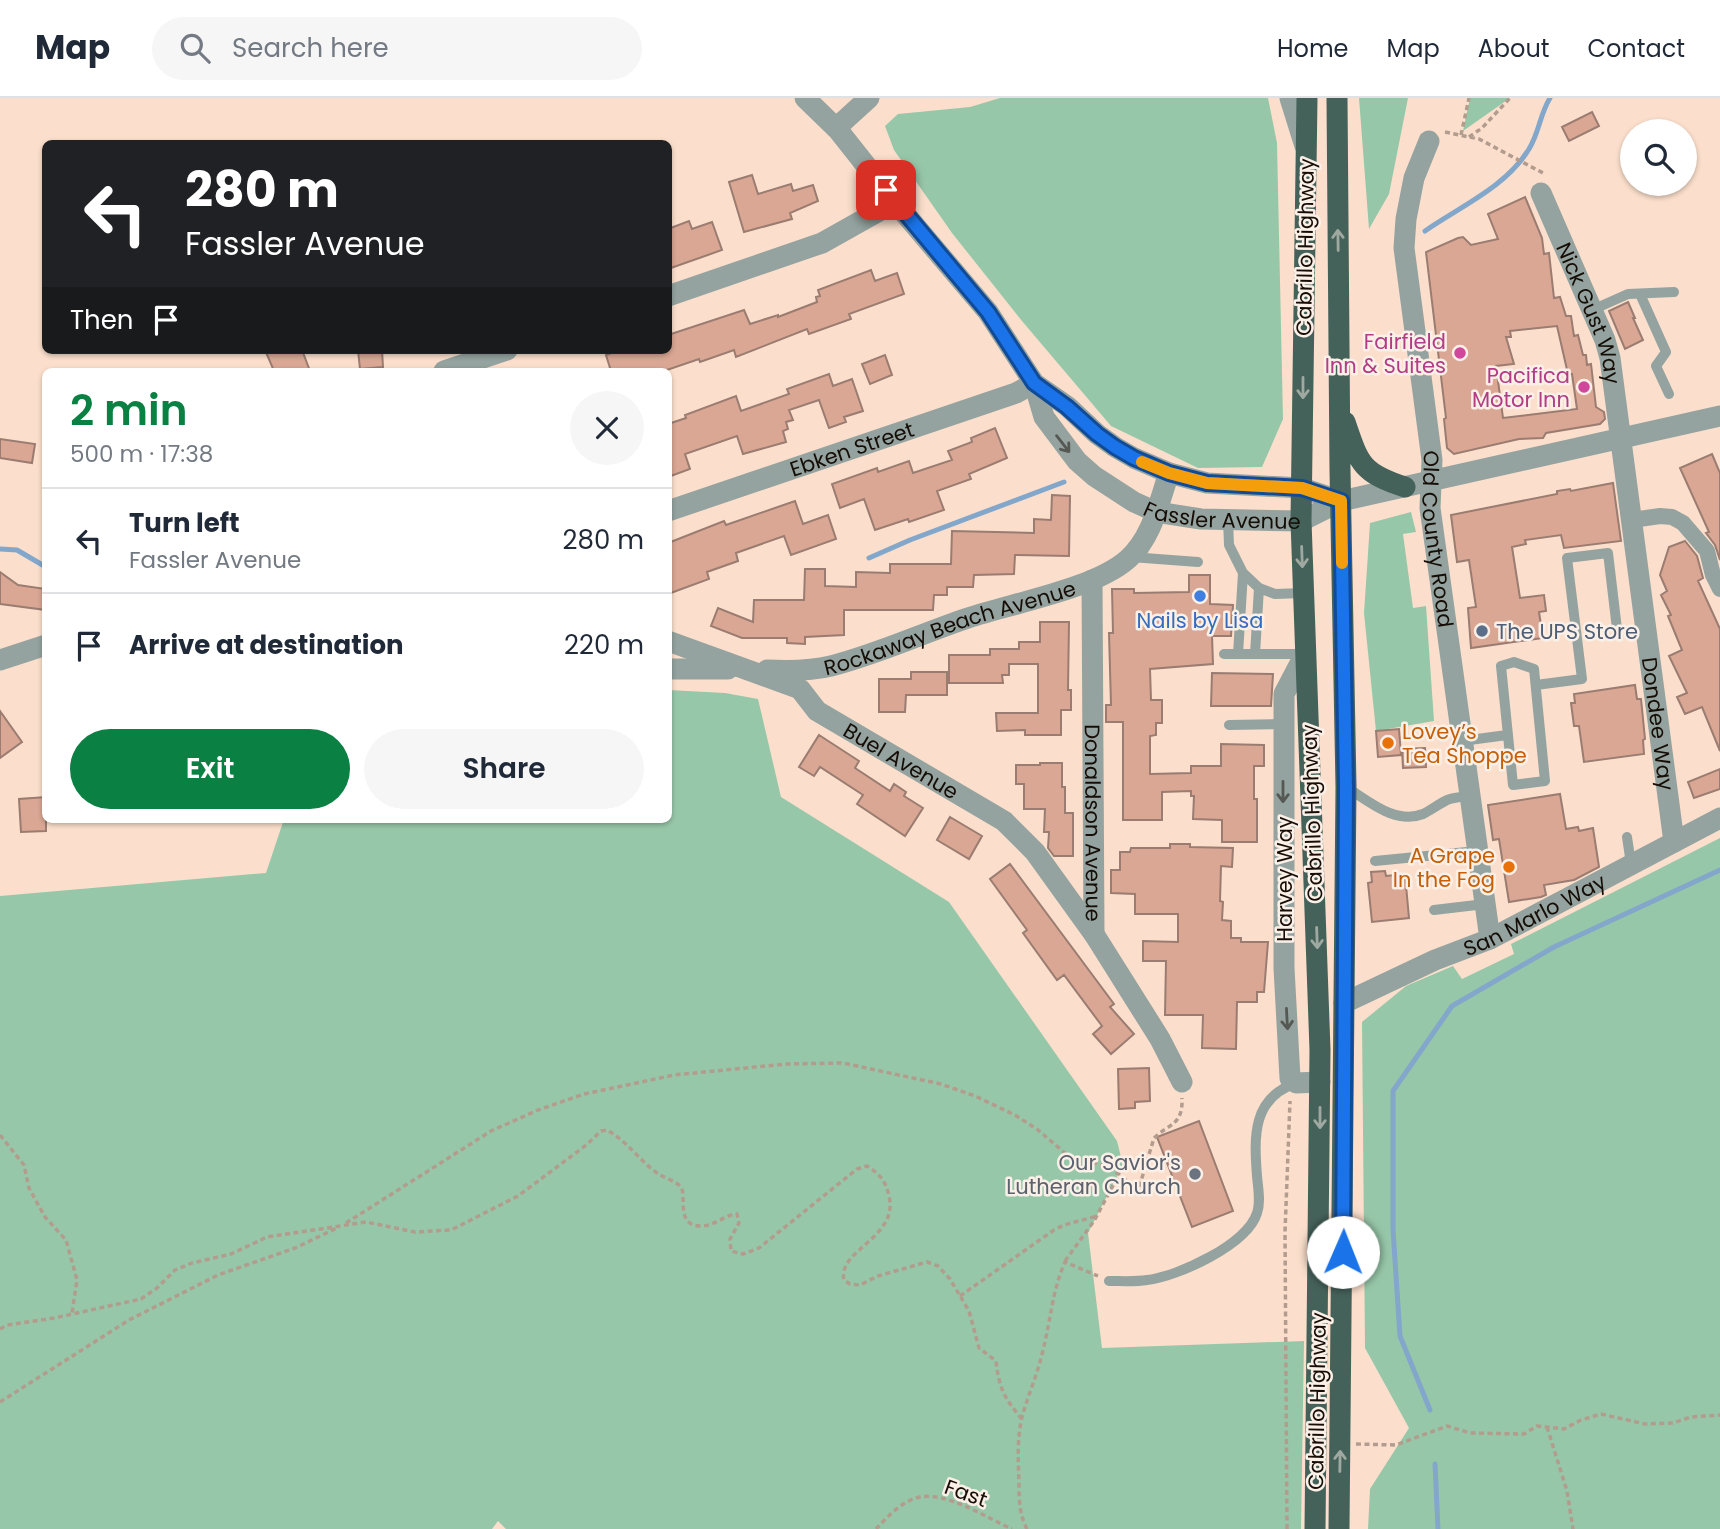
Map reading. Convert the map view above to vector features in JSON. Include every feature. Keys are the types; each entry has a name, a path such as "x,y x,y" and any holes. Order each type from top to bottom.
{"highway":[{"name":"Cabrillo Highway","path":"1307,98 1301,521 1320,1082 1315,1529"},
{"name":"Cabrillo Highway","path":"1337,98 1346,787 1339,1529"},
{"path":"1339,407 1364,467 1376,476 1405,487"}],"street":[{"name":"Fassler Avenue","path":"805,98 836,128 983,305 1034,383 1044,418 1077,461 1113,490 1156,512 1201,519 1301,521 1341,501"},
{"path":"836,128 869,98"},
{"path":"1290,98 1307,156"},
{"name":"Old County Road","path":"1429,141 1414,178 1406,219 1404,248 1432,460 1430,508 1490,939"},
{"name":"Nick Gust Way","path":"1542,183 1610,358 1622,438"},
{"path":"672,295 822,243 895,202"},
{"path":"453,368 495,354"},
{"name":"Fassler Avenue","path":"1034,383 1115,447 1169,473 1207,483 1302,488 1341,501"},
{"name":"Ebken Street","path":"672,510 1016,393 1034,383"},
{"path":"1341,501 1720,416"},
{"name":"Dondee Way","path":"1622,438 1674,842"},
{"name":"Rockaway Beach Avenue","path":"672,669 793,671 830,666 1113,572 1131,557 1150,529 1169,473"},
{"path":"1632,520 1660,516 1672,517 1683,523 1707,551 1720,589"},
{"name":"Donaldson Avenue","path":"1092,580 1094,934 1160,1038 1182,1082"},
{"name":"Buel Avenue","path":"672,643 800,688 817,711 1004,821 1035,852 1094,934"},
{"path":"2,655 42,646"},
{"name":"Harvey Way","path":"1296,1083 1290,1077 1284,968 1283,724 1284,694 1306,654"},
{"name":"San Marlo Way","path":"1344,1003 1435,960 1490,939 1720,818"},
{"path":"1296,1083 1320,1082"}],"lane":[{"path":"1592,310 1634,294 1674,292"},
{"path":"1634,294 1665,352 1656,366 1669,394"},
{"path":"1228,520 1229,545 1243,573 1259,588 1275,594 1303,593"},
{"path":"1535,685 1582,679 1567,558 1608,553 1617,629"},
{"path":"1131,557 1198,562"},
{"path":"1238,654 1243,573"},
{"path":"1255,654 1259,588"},
{"path":"1224,654 1306,654"},
{"path":"1514,662 1534,669 1545,781 1513,785 1507,735 1501,666 1514,662"},
{"path":"1229,725 1283,724"},
{"path":"1462,741 1507,735"},
{"path":"1346,787 1399,817 1422,814 1448,799 1469,796"},
{"path":"1627,837 1631,864"},
{"path":"1376,861 1477,851"},
{"path":"1434,910 1485,904"},
{"path":"1109,1281 1147,1280 1170,1275 1230,1244 1249,1229 1258,1213 1256,1129 1263,1109 1272,1095 1280,1088 1296,1083"}],"path":[{"path":"1469,98 1461,135 1500,149 1542,183"},
{"path":"1469,137 1482,128 1510,98"},
{"path":"0,1402 129,1320 218,1275 295,1248 344,1224 491,1131 538,1110 584,1094 674,1075 786,1064 843,1063 941,1084 975,1096 1015,1115 1038,1130 1072,1159 1082,1164 1097,1163 1119,1174 1138,1191 1154,1138 1178,1120 1182,1105 1182,1082"},
{"path":"1287,1529 1284,1232 1289,1104 1296,1083"},
{"path":"0,1329 7,1325 141,1299 175,1270 231,1254 267,1237 366,1222 415,1232 451,1230 518,1196 601,1131 607,1130 631,1147 643,1162 680,1186 683,1194 681,1203 691,1223 700,1226 715,1223 727,1215 737,1214 739,1223 730,1240 732,1251 743,1254 759,1248 857,1169 867,1166 878,1172 887,1186 891,1204 887,1222 846,1265 842,1274 844,1280 860,1285 878,1276 927,1262 938,1266 950,1279 969,1311 979,1348 996,1361 1005,1400 1022,1419"},
{"path":"0,1135 24,1165 29,1188 46,1217 66,1240 77,1280 72,1312"},
{"path":"1027,1529 1019,1507 1018,1443 1022,1419 1038,1374 1055,1285 1065,1262 1081,1243 1119,1174"},
{"path":"960,1296 1054,1230 1097,1216"},
{"path":"1065,1262 1109,1281"},
{"path":"1340,1444 1396,1445 1447,1426 1470,1433 1524,1434 1537,1426 1564,1429 1601,1414 1645,1424 1673,1423 1691,1417 1720,1415"},
{"path":"1547,1427 1567,1491 1573,1529"},
{"name":"Fast","path":"876,1529 892,1513 921,1496 937,1497 956,1503 1012,1529"}],"green space":[{"path":"1000,98 1268,98 1277,143 1283,419 1262,467 1198,468 1111,426 952,233 894,150 885,126 898,114 970,107"},
{"path":"1359,98 1408,98 1389,194 1369,229"},
{"path":"1470,98 1510,98 1463,131"},
{"path":"1411,512 1416,532 1403,534 1413,608 1426,606 1434,721 1376,731 1364,613 1370,523"},
{"path":"672,690 725,693 758,699 781,797 949,902 1117,1141 1123,1165 1088,1233 1102,1348 1304,1341 1301,1529 506,1529 498,1521 492,1529 0,1529 0,896 266,873 283,823 672,823"},
{"path":"1720,838 1720,1529 1368,1529 1370,1489 1409,1428 1365,1348 1362,1022 1406,986 1453,966 1462,979 1514,954 1511,944"}],"building":[{"path":"1592,112 1599,126 1569,141 1562,127"},
{"path":"752,175 758,194 791,184 793,191 813,185 818,201 790,213 792,219 744,232 729,182"},
{"path":"1525,197 1542,238 1544,254 1549,253 1554,298 1560,297 1566,316 1571,316 1574,336 1578,335 1587,365 1591,364 1596,407 1604,412 1605,419 1600,424 1546,433 1543,438 1519,439 1454,454 1447,448 1446,418 1426,252 1463,237 1471,245 1498,239 1488,214","holes":["1557,326 1568,374 1572,374 1577,409 1503,418 1496,366 1514,364 1506,337 1511,337 1510,331"]},
{"path":"689,221 692,229 712,222 722,250 672,268 672,227"},
{"path":"871,270 875,281 897,273 904,294 849,314 851,319 809,334 807,329 736,357 734,350 672,368 610,368 606,355 609,354 672,354 672,334 744,310 750,324 778,317 817,302 816,297 820,296 818,290"},
{"path":"1628,302 1643,340 1625,349 1609,311"},
{"path":"267,354 304,354 309,368 273,368"},
{"path":"358,354 382,354 383,367 360,368"},
{"path":"885,355 892,375 870,384 862,364"},
{"path":"829,374 833,386 852,379 863,411 844,417 846,422 829,428 819,400 789,410 793,420 786,422 788,429 783,431 786,442 743,454 737,436 685,454 690,469 672,476 672,423 736,396 741,411 789,394 787,389"},
{"path":"995,428 1007,458 969,474 971,479 937,491 944,510 875,530 864,499 840,508 832,484 877,468 878,472 909,461 913,473 952,460 948,451 972,442 971,438"},
{"path":"0,439 35,444 32,463 0,458"},
{"path":"1712,454 1720,473 1720,560 1680,468"},
{"path":"1613,483 1621,541 1564,548 1561,535 1525,540 1526,544 1512,547 1520,598 1544,595 1546,611 1539,612 1543,638 1471,648 1468,608 1476,607 1469,560 1457,562 1451,515 1557,494 1557,491"},
{"path":"1052,495 1070,496 1069,556 1015,555 1014,574 974,575 973,587 947,587 947,595 934,595 933,610 844,610 844,635 805,637 805,644 787,643 787,638 742,638 711,626 718,608 753,622 754,600 804,600 805,569 825,569 825,586 856,587 856,572 890,573 890,564 951,564 952,531 1034,533 1034,519 1051,520"},
{"path":"795,501 803,524 828,515 836,539 791,555 784,536 736,553 738,561 707,572 709,579 672,593 672,541 724,521 726,525"},
{"path":"1685,541 1697,556 1703,578 1698,581 1720,629 1720,751 1702,707 1685,714 1677,697 1687,693 1669,656 1682,650 1668,616 1671,615 1661,595 1667,591 1660,575 1669,547"},
{"path":"0,572 18,585 42,588 42,609 0,604"},
{"path":"1189,575 1210,575 1210,604 1233,605 1231,636 1212,636 1213,664 1150,669 1151,700 1162,700 1162,723 1156,723 1156,735 1150,736 1150,774 1191,773 1191,766 1221,766 1221,744 1264,745 1264,766 1254,766 1257,842 1222,842 1222,820 1193,819 1194,796 1191,796 1191,791 1162,792 1162,820 1123,820 1123,722 1106,722 1106,705 1111,705 1109,633 1113,633 1112,589 1134,589 1134,593 1189,592"},
{"path":"1040,622 1069,622 1068,690 1071,690 1071,710 1061,710 1061,735 1025,735 1025,730 997,731 996,713 1038,713 1038,664 1009,664 1009,675 1002,675 1003,683 949,683 949,655 990,655 990,649 1019,649 1019,642 1040,642"},
{"path":"911,672 947,672 947,695 906,695 905,712 879,712 879,679 911,679"},
{"path":"1212,673 1273,674 1271,706 1211,706"},
{"path":"1635,685 1637,699 1641,699 1644,754 1584,762 1579,726 1574,726 1571,703 1575,703 1574,694"},
{"path":"0,711 22,742 0,758"},
{"name":"Lovey’s Tea Shoppe","path":"1399,729 1401,755 1378,757 1376,731"},
{"path":"819,735 859,761 855,768 890,791 894,784 906,792 904,796 923,808 905,836 857,804 863,795 820,767 814,776 799,767"},
{"path":"1425,748 1426,767 1403,768 1402,749"},
{"path":"1062,763 1065,813 1073,813 1073,856 1054,856 1048,848 1049,832 1044,832 1045,809 1024,809 1024,784 1016,784 1016,765"},
{"path":"1720,769 1720,789 1694,798 1688,782"},
{"path":"1560,794 1566,829 1578,827 1579,831 1593,828 1599,867 1574,880 1544,885 1546,895 1541,897 1509,902 1499,839 1493,840 1488,805"},
{"path":"42,797 42,823 46,823 46,831 21,832 19,799"},
{"path":"950,817 982,836 969,859 937,840"},
{"path":"1170,844 1233,848 1232,867 1221,866 1222,920 1231,921 1231,938 1241,938 1241,942 1268,942 1264,992 1257,992 1257,1002 1237,1002 1236,1049 1202,1048 1203,1015 1165,1015 1166,961 1143,961 1143,941 1178,942 1178,914 1135,914 1135,894 1111,893 1111,870 1120,870 1120,852 1130,852 1131,848 1170,848"},
{"path":"1010,864 1114,1004 1110,1007 1134,1034 1111,1054 1093,1034 1102,1026 1064,975 1057,980 1023,933 1027,930 990,879"},
{"path":"1385,871 1386,876 1405,874 1409,918 1372,922 1368,883 1372,882 1371,872"},
{"path":"1149,1068 1150,1101 1135,1102 1135,1108 1119,1109 1118,1069"},
{"name":"Our Savior's Lutheran Church","path":"1199,1121 1233,1211 1192,1227 1157,1137"}],"waterway":[{"path":"1425,231 1482,195 1508,174 1529,149 1550,98"},
{"path":"869,558 1064,482"},
{"path":"0,549 17,550 42,565"},
{"path":"1430,1410 1400,1336 1393,1230 1393,1091 1452,1006 1554,947 1720,870"},
{"path":"1435,1464 1438,1529"}],"slow traffic":[{"path":"1142,462 1169,473 1207,483 1302,488 1341,501 1342,563"}],"place":[{"name":"Fairfield Inn & Suites","path":"1460,353"},
{"name":"Pacifica Motor Inn","path":"1584,387"},
{"name":"Nails by Lisa","path":"1200,596"},
{"name":"The UPS Store","path":"1482,631"},
{"name":"Lovey’s Tea Shoppe","path":"1388,743"},
{"name":"A Grape In the Fog","path":"1509,867"},
{"name":"Our Savior's Lutheran Church","path":"1195,1174"}],"route":[{"path":"886,190 988,312 1034,383 1115,447 1169,473 1207,483 1302,488 1341,501 1346,787 1343,1252"}]}
